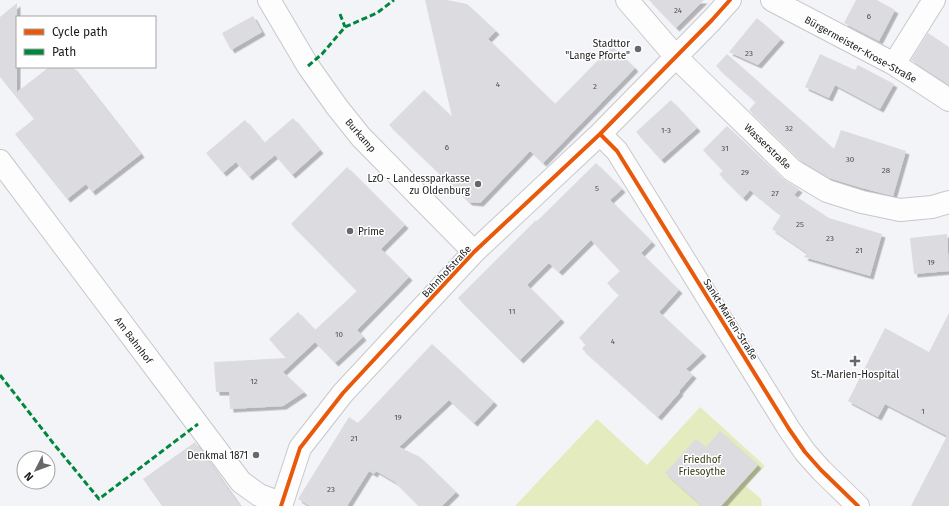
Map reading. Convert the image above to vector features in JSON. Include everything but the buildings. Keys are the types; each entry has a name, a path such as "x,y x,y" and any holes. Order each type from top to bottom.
{"street":[{"name":"Burkamp","path":"268,0 308,66 361,137 474,252"},
{"name":"Wasserstraße","path":"628,0 676,57 792,170 827,191 862,202 900,210 932,207 949,202"},
{"name":"Bahnhofstraße","path":"281,505 300,448 343,393 474,252 600,134 730,0"},
{"name":"Bürgermeister-Krose-Straße","path":"772,0 894,64 949,100"},
{"path":"894,64 934,0"},
{"name":"Sankt-Marien-Straße","path":"600,134 617,151 789,429 809,456 858,506"},
{"name":"Am Bahnhof","path":"0,161 241,482 259,495 281,505"}],"green space":[{"name":"Friedhof Friesoythe","path":"700,407 765,466 746,486 761,499 762,506 515,506 597,419 647,465"}],"marked path":[{"path":"308,66 322,54 345,27 377,13 394,0"},
{"path":"340,14 345,27"},
{"path":"0,375 99,499 198,424"}],"cycle path":[{"path":"281,506 300,448 343,393 474,252 600,134 730,0"},
{"path":"600,134 617,151 789,429 805,452 821,470 858,506"}],"place":[{"name":"Stadttor \"Lange Pforte\"","path":"638,49"},
{"name":"LzO - Landessparkasse zu Oldenburg","path":"478,184"},
{"name":"Prime","path":"350,231"},
{"name":"St.-Marien-Hospital","path":"855,361"},
{"name":"Denkmal 1871","path":"256,455"}]}
